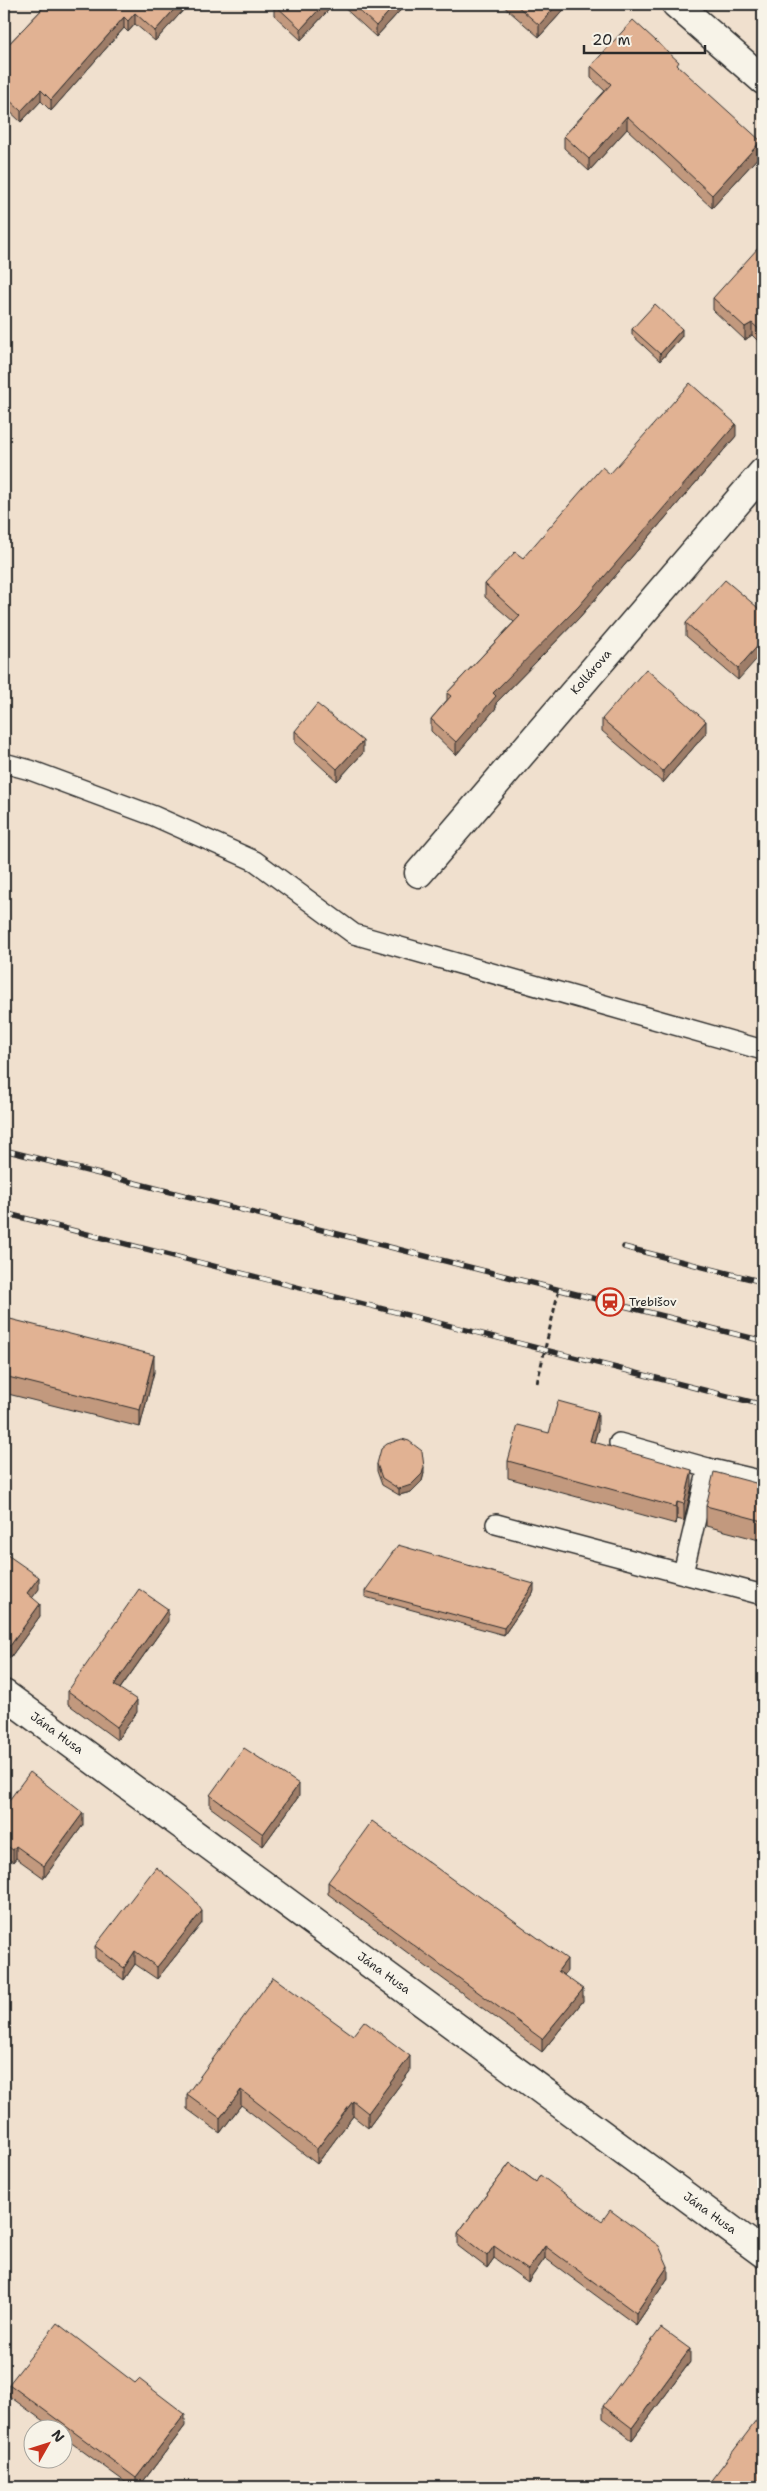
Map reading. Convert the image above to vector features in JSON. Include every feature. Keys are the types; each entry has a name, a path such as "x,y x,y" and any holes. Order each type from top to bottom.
{"street":[{"path":"676,4 763,80"},
{"name":"Kollárova","path":"419,873 763,472"},
{"name":"Jána Husa","path":"4,1694 763,2253"}],"lane":[{"path":"4,763 30,770 154,816 255,861 354,934 763,1050"},
{"path":"619,1443 763,1481"},
{"path":"683,1573 708,1468"},
{"path":"496,1524 763,1595"}],"path":[{"path":"537,1383 559,1289"}],"building":[{"path":"47,4 179,4 155,31 135,13 128,21 124,17 51,100 41,90 21,111 4,95 4,49"},
{"path":"274,4 324,4 301,29"},
{"path":"352,4 396,4 376,26"},
{"path":"515,4 558,4 539,25"},
{"path":"633,20 679,62 677,65 761,141 712,195 627,116 589,159 564,136 611,84 591,66"},
{"path":"759,247 763,251 763,333 752,323 745,327 713,298"},
{"path":"655,304 682,329 660,354 632,329"},
{"path":"690,383 736,424 579,606 493,693 496,696 456,742 431,719 451,696 447,693 520,616 485,584 515,552 523,558 602,467 610,474"},
{"path":"725,580 763,612 763,640 738,668 686,623"},
{"path":"646,669 706,721 663,771 602,719"},
{"path":"317,704 363,741 337,769 295,731"},
{"path":"6,1318 154,1355 140,1410 4,1376 4,1329"},
{"path":"558,1401 598,1412 590,1441 692,1470 684,1504 677,1502 676,1507 508,1461 518,1425 549,1433"},
{"path":"402,1439 409,1441 422,1451 424,1467 422,1474 411,1485 399,1489 382,1478 377,1464 381,1449 387,1444"},
{"path":"714,1472 763,1485 763,1521 706,1506"},
{"path":"398,1545 534,1584 504,1628 365,1591"},
{"path":"6,1554 39,1577 27,1593 40,1604 10,1646 4,1641 4,1558"},
{"path":"139,1589 168,1609 114,1685 137,1700 117,1727 68,1691"},
{"path":"244,1748 299,1784 263,1834 210,1795"},
{"path":"30,1772 83,1813 44,1866 16,1846 13,1850 4,1844 4,1807"},
{"path":"372,1821 567,1959 558,1971 583,1989 542,2039 328,1882"},
{"path":"156,1867 194,1899 202,1911 157,1967 135,1951 124,1968 95,1946"},
{"path":"273,1977 353,2035 364,2021 410,2056 368,2113 353,2101 317,2149 241,2090 220,2118 187,2094"},
{"path":"510,2163 536,2182 540,2175 602,2221 610,2210 659,2246 668,2266 636,2313 545,2246 528,2270 494,2246 487,2256 458,2233"},
{"path":"57,2323 135,2383 139,2379 185,2414 136,2478 72,2431 72,2418 55,2418 9,2384"},
{"path":"661,2328 690,2349 632,2428 603,2406"},
{"path":"763,2412 763,2487 706,2487"}],"railway":[{"path":"4,1150 763,1341"},
{"path":"4,1213 763,1405"},
{"path":"624,1247 763,1282"}],"place":[{"name":"Trebišov","path":"610,1302"}]}
